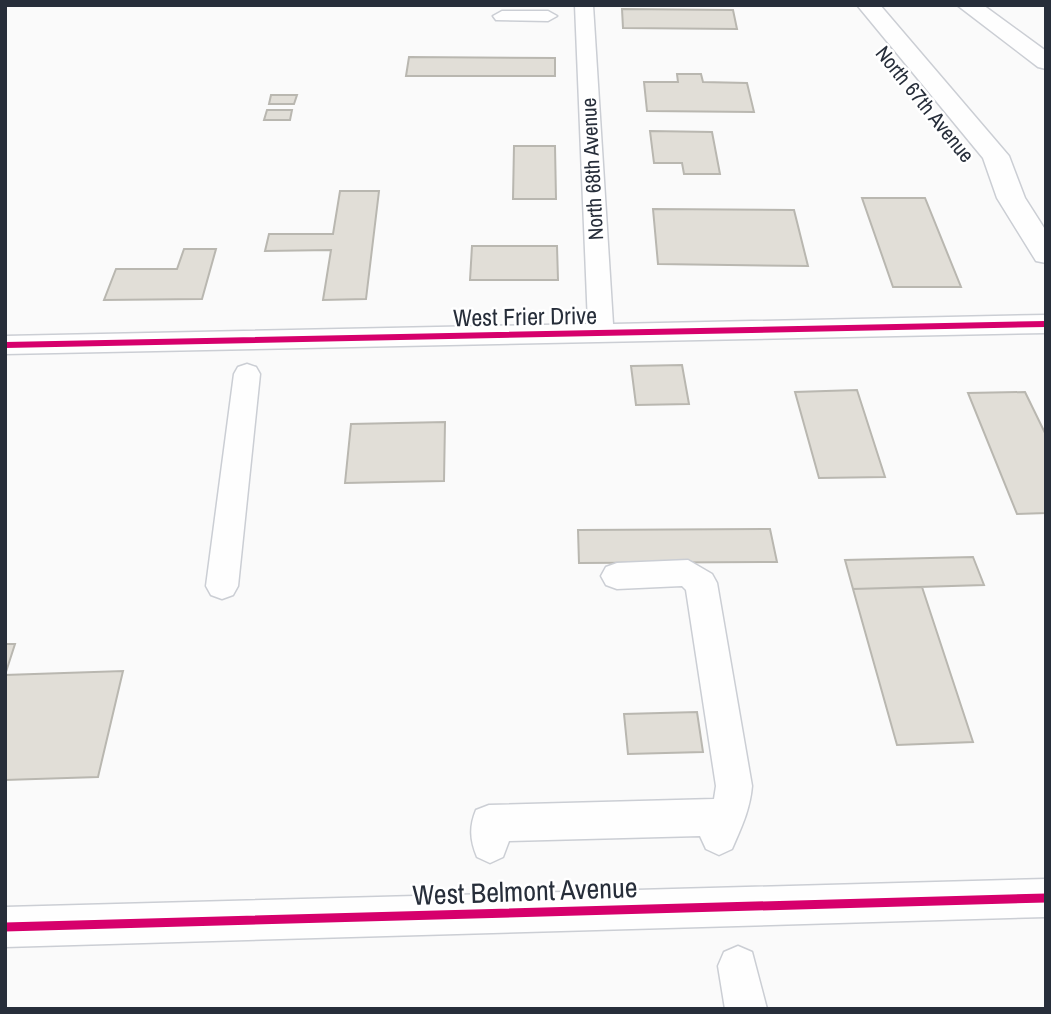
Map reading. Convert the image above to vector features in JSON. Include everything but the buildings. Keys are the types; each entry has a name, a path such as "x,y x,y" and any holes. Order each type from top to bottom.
{"main road":[{"name":"North 67th Avenue","path":"844,5 923,100 962,153 1011,198"},
{"name":"North 67th Avenue","path":"868,5 996,156 1011,198 1046,254"},
{"path":"968,5 1046,62"}],"street":[{"name":"North 68th Avenue","path":"584,5 601,334"},
{"path":"502,16 548,16"},
{"name":"West Frier Drive","path":"5,345 1046,324"},
{"path":"222,586 247,374"},
{"path":"490,844 489,823 722,826 732,807 734,786 701,583 688,573 617,576"},
{"name":"West Belmont Avenue","path":"5,928 1046,898"},
{"path":"738,966 746,1009"}],"cycle path":[{"path":"5,345 1046,324"},
{"path":"5,927 1046,898"}]}
